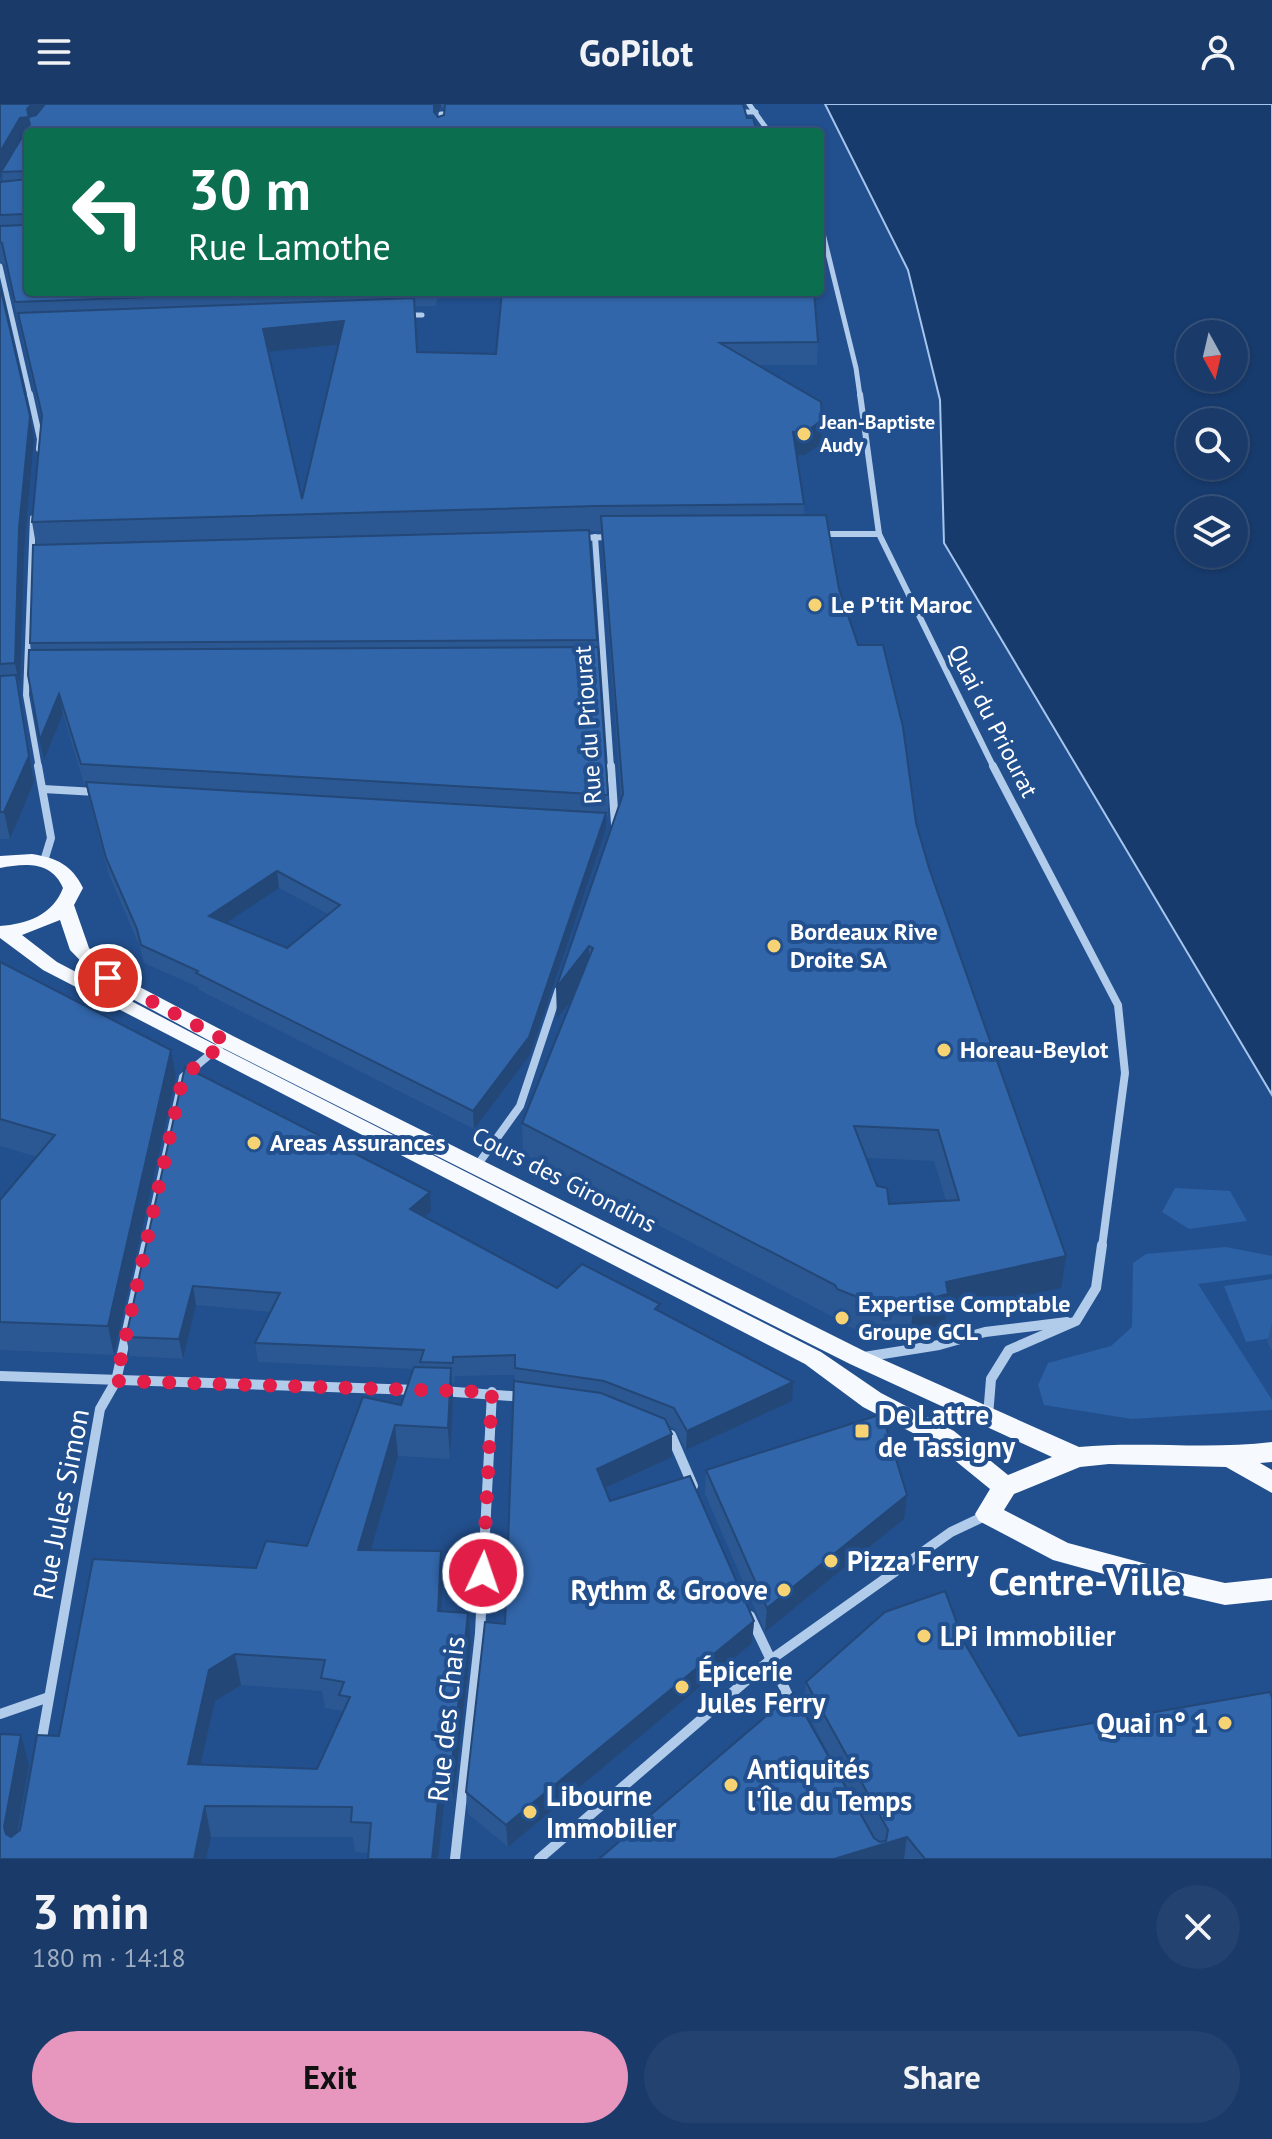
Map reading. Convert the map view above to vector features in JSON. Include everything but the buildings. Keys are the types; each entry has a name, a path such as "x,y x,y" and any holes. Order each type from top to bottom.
{"main road":[{"path":"0,862 44,861"},
{"name":"Cours des Girondins","path":"3,932 40,924 65,906 73,888 71,880 65,872 44,861"},
{"name":"Cours des Girondins","path":"65,906 80,950 108,978 219,1046 813,1358 872,1400 945,1438 1005,1487"},
{"name":"Cours des Girondins","path":"3,932 50,966 476,1167 858,1358 1077,1457"},
{"path":"1272,1452 1230,1457 1109,1454 1077,1457 1005,1487 988,1514 1062,1552 1173,1582 1225,1594 1272,1589"},
{"path":"1230,1457 1272,1483"}],"street":[{"path":"440,104 441,128"},
{"path":"749,104 766,128"},
{"path":"724,112 756,112"},
{"path":"441,114 457,114"},
{"name":"Quai du Priourat","path":"824,237 856,368 879,534 980,742 1118,1005 1125,1073 1105,1231 1096,1288 1076,1321"},
{"path":"0,266 40,439 39,453"},
{"path":"391,316 422,315"},
{"path":"14,330 30,330"},
{"path":"34,510 26,695 51,838 44,861"},
{"path":"805,534 879,534"},
{"name":"Rue du Priourat","path":"595,537 616,823 611,838"},
{"path":"564,538 625,537"},
{"path":"30,553 45,553"},
{"path":"587,660 603,660"},
{"path":"26,663 40,663"},
{"path":"13,696 26,695"},
{"path":"43,789 106,793"},
{"path":"600,822 616,823"},
{"path":"476,1167 520,1106 565,972"},
{"name":"Rue Jules Simon","path":"38,1762 100,1409 116,1381 183,1077 219,1046"},
{"path":"858,1358 939,1345 985,1332 1076,1321"},
{"path":"988,1419 991,1379 1009,1350 1076,1321"},
{"path":"0,1376 492,1392 540,1399"},
{"name":"Rue des Chais","path":"455,1859 480,1633 492,1392"},
{"path":"657,1430 671,1435 696,1492"},
{"path":"539,1859 769,1661 951,1532 988,1514"},
{"path":"745,1605 769,1661 802,1722"},
{"path":"0,1714 49,1697"}],"shaded area":[{"path":"825,104 1272,104 1272,1095 944,543 940,400 908,270"},
{"path":"1175,1188 1230,1191 1247,1221 1189,1229 1162,1212"},
{"path":"1226,1247 1272,1256 1272,1274 1198,1284 1272,1400 1272,1410 1132,1419 1044,1405 1038,1385 1048,1363 1111,1346 1132,1327 1133,1263 1146,1254"},
{"path":"1272,1279 1272,1338 1246,1342 1224,1286"}],"place":[{"name":"Jean-Baptiste Audy","path":"804,434"},
{"name":"Le P'tit Maroc","path":"815,605"},
{"name":"Bordeaux Rive Droite SA","path":"774,946"},
{"name":"Horeau-Beylot","path":"944,1050"},
{"name":"Areas Assurances","path":"254,1143"},
{"name":"Expertise Comptable Groupe GCL","path":"842,1318"},
{"name":"De Lattre de Tassigny","path":"862,1431"},
{"name":"Pizza Ferry","path":"831,1561"},
{"name":"Rythm & Groove","path":"784,1590"},
{"name":"LPi Immobilier","path":"924,1636"},
{"name":"Épicerie Jules Ferry","path":"682,1687"},
{"name":"Quai n° 1","path":"1225,1723"},
{"name":"Antiquités l'Île du Temps","path":"731,1785"},
{"name":"Libourne Immobilier","path":"530,1812"}],"district":[{"name":"Centre-Ville","path":"1085,1582"}],"route":[{"path":"108,978 226,1041 183,1077 116,1381 492,1392 483,1573"}]}
